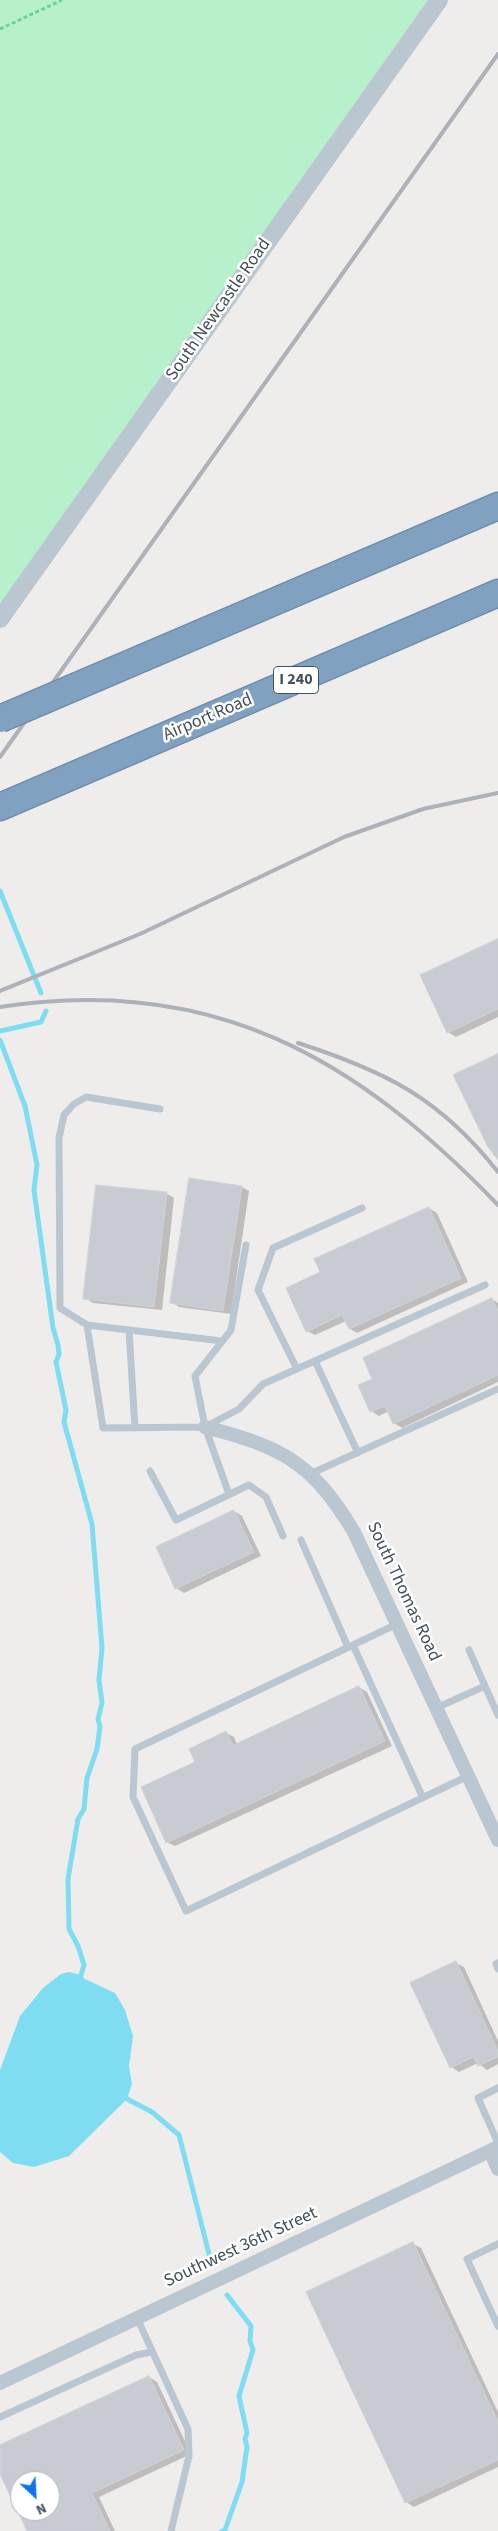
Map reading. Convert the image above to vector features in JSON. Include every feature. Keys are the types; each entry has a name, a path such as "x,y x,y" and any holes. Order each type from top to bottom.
{"highway":[{"path":"0,719 498,506"},
{"name":"Airport Road","path":"0,807 498,593"}],"street":[{"name":"South Newcastle Road","path":"0,620 438,0"},
{"name":"South Thomas Road","path":"205,1427 253,1440 280,1453 322,1484 337,1504 354,1532 498,1840"},
{"path":"495,2147 498,2169"},
{"name":"Southwest 36th Street","path":"0,2382 495,2147"}],"lane":[{"path":"160,1109 86,1097 74,1104 64,1115 59,1138 60,1308 87,1325 222,1341"},
{"path":"296,1369 258,1290 273,1248 362,1208"},
{"path":"229,1494 205,1427 195,1376 231,1330 246,1245"},
{"path":"87,1325 103,1428 205,1427 239,1409 263,1384 485,1285"},
{"path":"129,1330 135,1428"},
{"path":"315,1361 358,1452"},
{"path":"310,1474 498,1389"},
{"path":"150,1471 176,1520 249,1485 266,1496 283,1536"},
{"path":"301,1540 423,1798"},
{"path":"397,1624 135,1749 133,1797 186,1911 468,1776"},
{"path":"469,1650 498,1715"},
{"path":"436,1708 485,1686"},
{"path":"498,1963 496,1964 498,1969"},
{"path":"495,2147 478,2098 498,2088"},
{"path":"498,2244 467,2259 498,2326"},
{"path":"137,2318 188,2429 190,2456 171,2531"},
{"path":"0,2417 136,2355 152,2352"}],"path":[{"path":"0,29 62,0"}],"green space":[{"path":"0,0 428,0 0,605"}],"water":[{"path":"69,1972 81,1975 85,1979 115,1993 125,2010 133,2036 129,2066 132,2084 127,2099 69,2156 34,2167 13,2163 0,2152 0,2070 20,2016 43,1988 61,1974"}],"building":[{"path":"498,939 498,1009 447,1033 420,975"},
{"path":"498,1054 498,1160 488,1147 453,1075"},
{"path":"189,1178 242,1186 223,1311 170,1303"},
{"path":"96,1185 167,1192 154,1307 83,1299"},
{"path":"429,1207 461,1278 349,1329 342,1315 306,1332 286,1288 320,1272 314,1259"},
{"path":"492,1298 498,1311 498,1375 393,1424 385,1406 370,1412 358,1385 372,1379 363,1358"},
{"path":"234,1510 254,1552 175,1589 156,1547"},
{"path":"359,1686 385,1741 166,1843 141,1787 195,1762 189,1749 226,1731 233,1745"},
{"path":"456,1961 498,2051 498,2057 478,2066 474,2057 450,2068 410,1983"},
{"path":"413,2242 498,2422 498,2460 405,2503 306,2292"},
{"path":"149,2376 184,2450 92,2493 110,2531 27,2531 22,2521 60,2521 60,2471 10,2471 10,2495 0,2474 0,2445"}],"waterway":[{"path":"0,891 41,993"},
{"path":"0,1031 41,1022 46,1011"},
{"path":"0,1040 25,1106 37,1165 34,1190 53,1328 58,1345 59,1354 56,1362 66,1410 64,1422 92,1524 102,1648 99,1680 102,1703 98,1719 100,1727 97,1749 87,1778 84,1809 78,1819 68,1879 69,1929 78,1946 84,1965 81,1975"},
{"path":"127,2099 152,2112 179,2135 211,2262"},
{"path":"222,2531 225,2530 242,2482 247,2433 239,2396 253,2350 250,2341 251,2326 227,2295"}],"railway":[{"path":"0,757 498,54"},
{"path":"0,991 140,934 344,837 423,809 498,793"},
{"path":"0,1007 76,1000 147,1003 213,1016 275,1038 334,1069 390,1107 444,1153 498,1205"},
{"path":"298,1043 358,1065 409,1090 455,1125 498,1172"}]}
